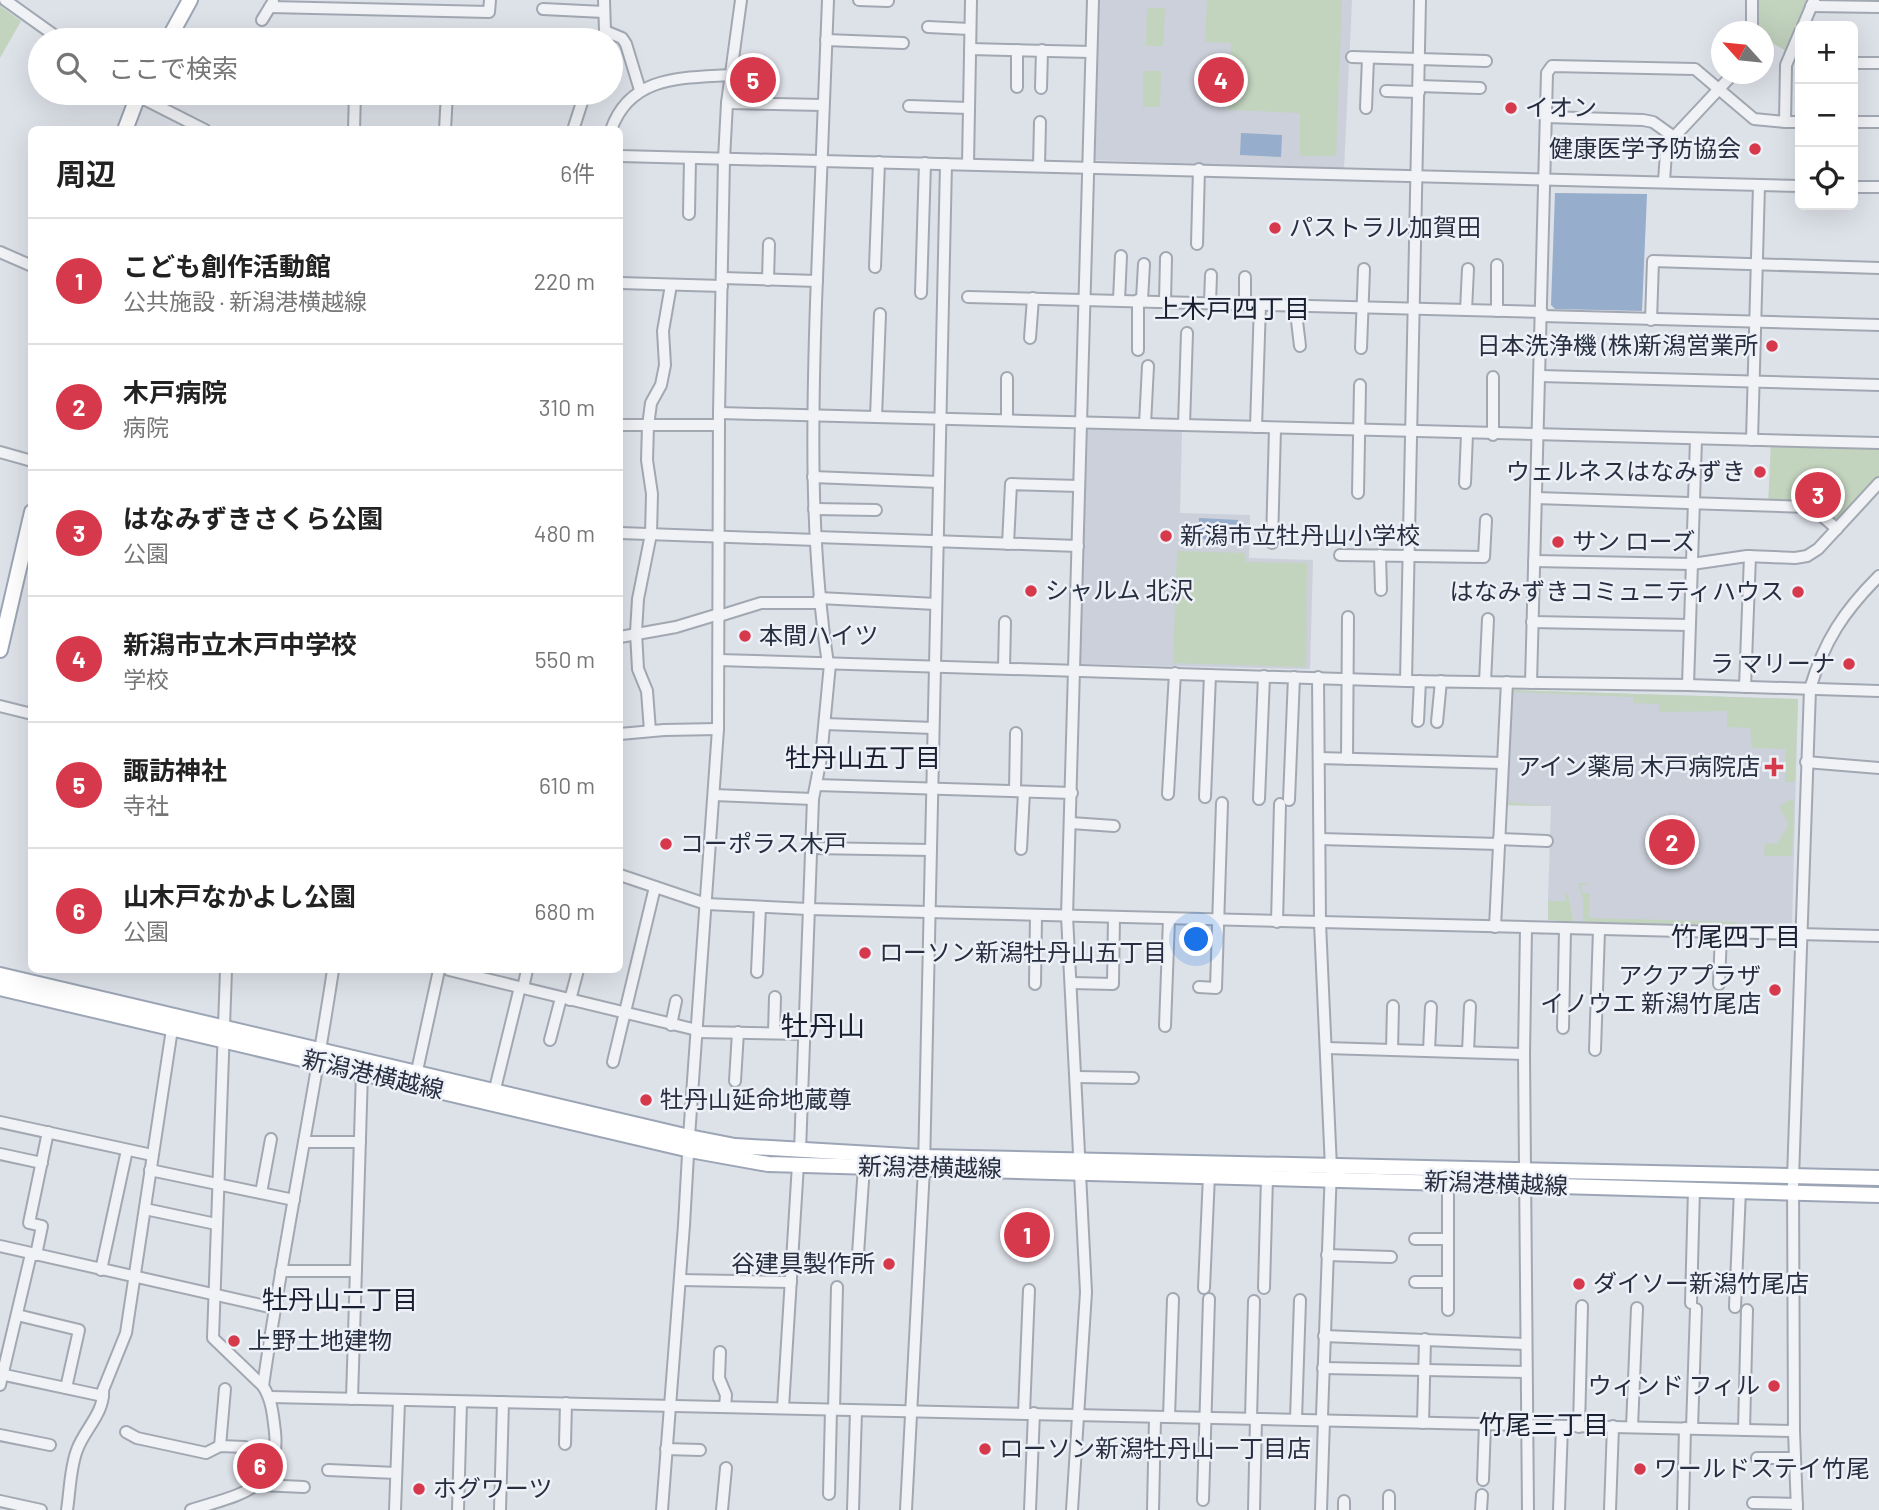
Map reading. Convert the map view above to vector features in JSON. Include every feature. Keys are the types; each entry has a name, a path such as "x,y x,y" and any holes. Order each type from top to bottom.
{"main road":[{"path":"175,28 190,0"},
{"path":"126,126 133,105"},
{"path":"0,650 28,529"},
{"name":"新潟港横越線","path":"0,975 224,1034 768,1164 799,1158 1793,1185 1879,1195"},
{"name":"新潟港横越線","path":"0,988 172,1029 224,1034"},
{"name":"新潟港横越線","path":"320,1055 362,1072 415,1078"},
{"name":"新潟港横越線","path":"799,1158 864,1166 924,1163"},
{"name":"新潟港横越線","path":"1081,1166 1209,1175 1267,1177 1331,1173 1448,1183 1525,1178 1740,1190 1879,1178"}],"street":[{"path":"5,0 44,28"},
{"path":"262,20 272,4 460,5 489,12 490,0"},
{"path":"662,1510 718,729 719,419 724,159 727,103 741,0"},
{"path":"783,1408 799,1158 813,799 825,724 829,664 819,601 813,477 817,281 828,0"},
{"path":"859,0 888,1"},
{"path":"968,164 971,0"},
{"path":"1072,1510 1086,1293 1067,916 1093,0"},
{"path":"1406,681 1420,0"},
{"path":"1752,0 1752,21"},
{"path":"1804,21 1812,3 1879,7"},
{"path":"543,9 604,6 603,28"},
{"path":"928,27 970,29"},
{"path":"623,40 640,90"},
{"path":"826,40 903,43"},
{"path":"1785,122 1786,65 1795,44"},
{"path":"970,48 1091,52"},
{"path":"1017,50 1017,87"},
{"path":"1041,88 1042,50"},
{"path":"1352,57 1486,61"},
{"path":"1366,108 1368,58"},
{"path":"1858,64 1879,63"},
{"path":"1786,65 1795,64"},
{"path":"1531,683 1547,73 1552,66 1695,69 1754,119 1795,122"},
{"path":"612,126 626,103 640,90 683,78 731,75"},
{"path":"1664,181 1666,153 1674,137 1724,84"},
{"path":"1386,91 1480,88"},
{"path":"727,103 823,105"},
{"path":"157,105 197,126"},
{"path":"354,126 355,105"},
{"path":"445,126 446,105"},
{"path":"574,126 581,105"},
{"path":"909,106 970,108"},
{"path":"1546,117 1643,120 1653,122 1674,137"},
{"path":"1039,166 1041,122"},
{"path":"1858,122 1879,122"},
{"path":"623,156 1795,186"},
{"path":"689,214 690,158"},
{"path":"875,267 879,162"},
{"path":"921,293 925,163"},
{"path":"906,1510 924,1163 946,164"},
{"path":"1197,244 1199,169"},
{"path":"1752,440 1759,185"},
{"path":"1858,187 1879,187"},
{"path":"768,280 769,244"},
{"path":"0,252 28,264"},
{"path":"1119,300 1121,256"},
{"path":"1165,301 1167,258"},
{"path":"1651,320 1653,261 1879,268"},
{"path":"1138,350 1144,264"},
{"path":"1497,265 1497,311"},
{"path":"1360,348 1364,269"},
{"path":"1466,310 1468,270"},
{"path":"1210,302 1211,275"},
{"path":"1245,277 1245,303"},
{"path":"623,283 671,285 768,280 817,281"},
{"path":"650,731 647,691 638,669 636,632 638,599 650,534 652,494 647,460 648,426 651,403 661,385 665,365 663,331 671,285"},
{"path":"968,297 1414,307 1651,320 1879,326"},
{"path":"1030,338 1033,298"},
{"path":"1256,427 1260,304"},
{"path":"1295,304 1300,346"},
{"path":"877,417 880,314"},
{"path":"1184,425 1187,333"},
{"path":"1145,424 1148,366"},
{"path":"1540,376 1879,385"},
{"path":"1493,377 1493,435"},
{"path":"1007,378 1007,420"},
{"path":"1358,493 1360,385"},
{"path":"623,425 813,416 1879,443"},
{"path":"1272,543 1275,428"},
{"path":"1465,483 1467,434"},
{"path":"1688,685 1696,439"},
{"path":"0,452 28,460"},
{"path":"813,477 939,482"},
{"path":"1534,561 1692,564 1750,556 1807,556 1818,549 1879,483"},
{"path":"1009,544 1012,484 1079,486"},
{"path":"1536,498 1807,507 1815,510 1837,529"},
{"path":"814,509 876,510"},
{"path":"1340,555 1484,557 1486,520"},
{"path":"623,533 1078,546"},
{"path":"1380,555 1381,590"},
{"path":"1745,687 1750,556"},
{"path":"1753,1503 1797,1507 1793,1185 1810,689 1831,634 1850,607 1879,576"},
{"path":"623,636 676,627 761,603 819,601 936,604"},
{"path":"1347,759 1348,617"},
{"path":"1485,682 1488,619"},
{"path":"1004,668 1005,622"},
{"path":"1532,622 1689,625"},
{"path":"719,660 1406,681 1879,691"},
{"path":"1168,794 1174,673"},
{"path":"1205,797 1210,675"},
{"path":"1259,799 1264,676"},
{"path":"1276,922 1294,677"},
{"path":"1318,677 1320,923 1331,1173 1323,1368 1321,1510"},
{"path":"1418,721 1420,681"},
{"path":"1437,722 1441,681"},
{"path":"1495,927 1507,682"},
{"path":"0,706 28,713"},
{"path":"825,724 933,728"},
{"path":"623,734 718,729"},
{"path":"1016,733 1021,849"},
{"path":"1319,758 1503,763"},
{"path":"1806,762 1879,768"},
{"path":"816,785 1072,793"},
{"path":"714,795 813,799"},
{"path":"1199,987 1216,988 1222,803"},
{"path":"1071,823 1114,826"},
{"path":"1320,839 1547,841"},
{"path":"811,848 931,850"},
{"path":"623,876 706,904 760,907 1879,936"},
{"path":"613,1062 655,887"},
{"path":"757,972 760,907"},
{"path":"1035,984 1036,916"},
{"path":"1072,983 1113,984 1114,917"},
{"path":"1165,1026 1168,919"},
{"path":"1526,928 1524,1054 1528,1510"},
{"path":"1563,1028 1565,929"},
{"path":"1595,1050 1599,930"},
{"path":"1718,984 1721,933"},
{"path":"226,973 213,1338 263,1386 270,1397 276,1441 274,1461 260,1485"},
{"path":"263,1386 274,1308 333,973"},
{"path":"415,1078 438,973"},
{"path":"493,1097 526,973"},
{"path":"550,1040 577,973"},
{"path":"491,974 521,988 697,1031 804,1034"},
{"path":"774,1033 775,998"},
{"path":"671,1025 676,1001"},
{"path":"1392,1050 1393,1006"},
{"path":"1468,1052 1470,1006"},
{"path":"1429,1051 1430,1007"},
{"path":"67,1510 77,1450 95,1417 126,1334 172,1029"},
{"path":"735,1080 738,1032"},
{"path":"1326,1048 1524,1054"},
{"path":"352,1399 362,1072"},
{"path":"1077,1077 1133,1078"},
{"path":"0,1122 152,1156"},
{"path":"48,1132 29,1223 42,1226 1,1378 103,1396"},
{"path":"261,1193 271,1139"},
{"path":"304,1142 360,1142"},
{"path":"101,1270 127,1150"},
{"path":"0,1154 42,1163"},
{"path":"858,1254 864,1166"},
{"path":"150,1170 293,1200"},
{"path":"1203,1288 1209,1175"},
{"path":"1264,1288 1267,1177"},
{"path":"1448,1183 1448,1310"},
{"path":"1684,1510 1693,1306 1694,1189"},
{"path":"1735,1307 1740,1190"},
{"path":"145,1209 216,1224"},
{"path":"1415,1239 1448,1239"},
{"path":"0,1246 274,1308"},
{"path":"1327,1255 1391,1257"},
{"path":"281,1271 356,1271"},
{"path":"680,1280 790,1282"},
{"path":"1415,1282 1448,1282"},
{"path":"829,1494 837,1287"},
{"path":"1029,1290 1030,1510"},
{"path":"1169,1417 1173,1298"},
{"path":"1203,1500 1209,1299"},
{"path":"1296,1419 1300,1300"},
{"path":"1254,1301 1254,1510"},
{"path":"1579,1427 1582,1307"},
{"path":"1632,1427 1637,1308"},
{"path":"1744,1430 1747,1310"},
{"path":"17,1315 79,1330 66,1388"},
{"path":"1324,1336 1526,1344"},
{"path":"1423,1423 1424,1339"},
{"path":"720,1352 719,1378 726,1395 725,1407"},
{"path":"1323,1368 1526,1372"},
{"path":"220,1446 225,1389"},
{"path":"270,1397 1794,1431"},
{"path":"395,1510 398,1401"},
{"path":"458,1510 461,1402"},
{"path":"500,1510 503,1402"},
{"path":"565,1444 566,1403"},
{"path":"853,1510 856,1411"},
{"path":"1153,1510 1155,1418"},
{"path":"1483,1480 1485,1424"},
{"path":"1559,1510 1562,1426"},
{"path":"1610,1510 1613,1426"},
{"path":"126,1432 137,1438 206,1453 220,1446 246,1447 274,1461"},
{"path":"0,1435 50,1445"},
{"path":"666,1448 700,1450"},
{"path":"1757,1458 1795,1458"},
{"path":"722,1510 726,1468"},
{"path":"328,1470 396,1473"},
{"path":"191,1510 260,1485 304,1487"},
{"path":"1389,1496 1389,1510"},
{"path":"1481,1510 1482,1496"},
{"path":"0,1501 41,1510"}],"shaded area":[{"path":"1097,0 1352,0 1344,169 1091,160"},
{"name":"新潟市立牡丹山小学校","path":"1085,429 1182,431 1180,513 1250,515 1249,558 1313,560 1310,669 1079,664"},
{"path":"1509,690 1798,699 1792,926 1574,922 1568,894 1566,901 1548,901 1551,806 1503,805"}],"green space":[{"path":"1207,0 1342,0 1336,156 1300,156 1300,113 1228,110 1231,43 1205,42"},
{"path":"1752,0 1814,0 1805,21 1795,21 1795,45 1791,54 1774,44 1774,21 1755,21"},
{"path":"0,6 21,21 0,58"},
{"path":"1147,8 1165,8 1163,46 1146,46"},
{"path":"1143,71 1161,71 1160,107 1143,107"},
{"path":"1771,441 1879,443 1879,483 1837,529 1815,510 1768,506"},
{"path":"1177,551 1245,553 1246,562 1307,563 1306,667 1173,663"},
{"path":"1509,690 1798,699 1795,780 1785,782 1786,749 1752,748 1750,728 1727,727 1727,711 1659,712 1659,704 1634,703 1633,697 1511,692 1507,802 1551,806 1503,805"},
{"path":"1794,800 1792,856 1766,856 1765,843 1777,844 1787,826 1779,807"},
{"path":"1578,883 1591,883 1582,885 1582,893 1590,893 1589,918 1737,922 1737,925 1583,922 1583,899"},
{"path":"1566,894 1574,922 1548,920 1548,901 1566,901"}],"water":[{"path":"1241,133 1282,135 1281,157 1240,155"},
{"path":"1555,193 1647,194 1642,311 1555,309 1551,305"},
{"path":"1199,518 1238,520 1237,540 1198,539"}],"place":[{"name":"諏訪神社","path":"753,80"},
{"name":"新潟市立木戸中学校","path":"1221,80"},
{"name":"イオン","path":"1511,108"},
{"name":"健康医学予防協会","path":"1755,149"},
{"name":"パストラル加賀田","path":"1275,228"},
{"name":"日本洗浄機 (株)新潟営業所","path":"1772,346"},
{"name":"ウェルネスはなみずき","path":"1760,472"},
{"name":"はなみずきさくら公園","path":"1818,495"},
{"name":"新潟市立牡丹山小学校","path":"1166,536"},
{"name":"サン ローズ","path":"1558,542"},
{"name":"シャルム 北沢","path":"1031,591"},
{"name":"はなみずきコミュニティハウス","path":"1798,592"},
{"name":"本間ハイツ","path":"745,636"},
{"name":"ラ マリーナ","path":"1849,664"},
{"name":"アイン薬局 木戸病院店","path":"1774,767"},
{"name":"木戸病院","path":"1672,842"},
{"name":"コーポラス木戸","path":"666,844"},
{"name":"ローソン新潟牡丹山五丁目","path":"865,953"},
{"name":"アクアプラザ イノウエ 新潟竹尾店","path":"1775,990"},
{"name":"牡丹山延命地蔵尊","path":"646,1100"},
{"name":"こども創作活動館","path":"1027,1235"},
{"name":"谷建具製作所","path":"889,1264"},
{"name":"ダイソー新潟竹尾店","path":"1579,1284"},
{"name":"上野土地建物","path":"234,1341"},
{"name":"ウィンド フィル","path":"1774,1386"},
{"name":"ローソン新潟牡丹山一丁目店","path":"985,1449"},
{"name":"山木戸なかよし公園","path":"260,1466"},
{"name":"ワールドステイ竹尾","path":"1640,1469"},
{"name":"ホグワーツ","path":"419,1489"}],"district":[{"name":"上木戸四丁目","path":"1232,309"},
{"name":"牡丹山五丁目","path":"863,758"},
{"name":"竹尾四丁目","path":"1736,937"},
{"name":"牡丹山","path":"823,1026"},
{"name":"牡丹山二丁目","path":"340,1300"},
{"name":"竹尾三丁目","path":"1544,1425"}]}
